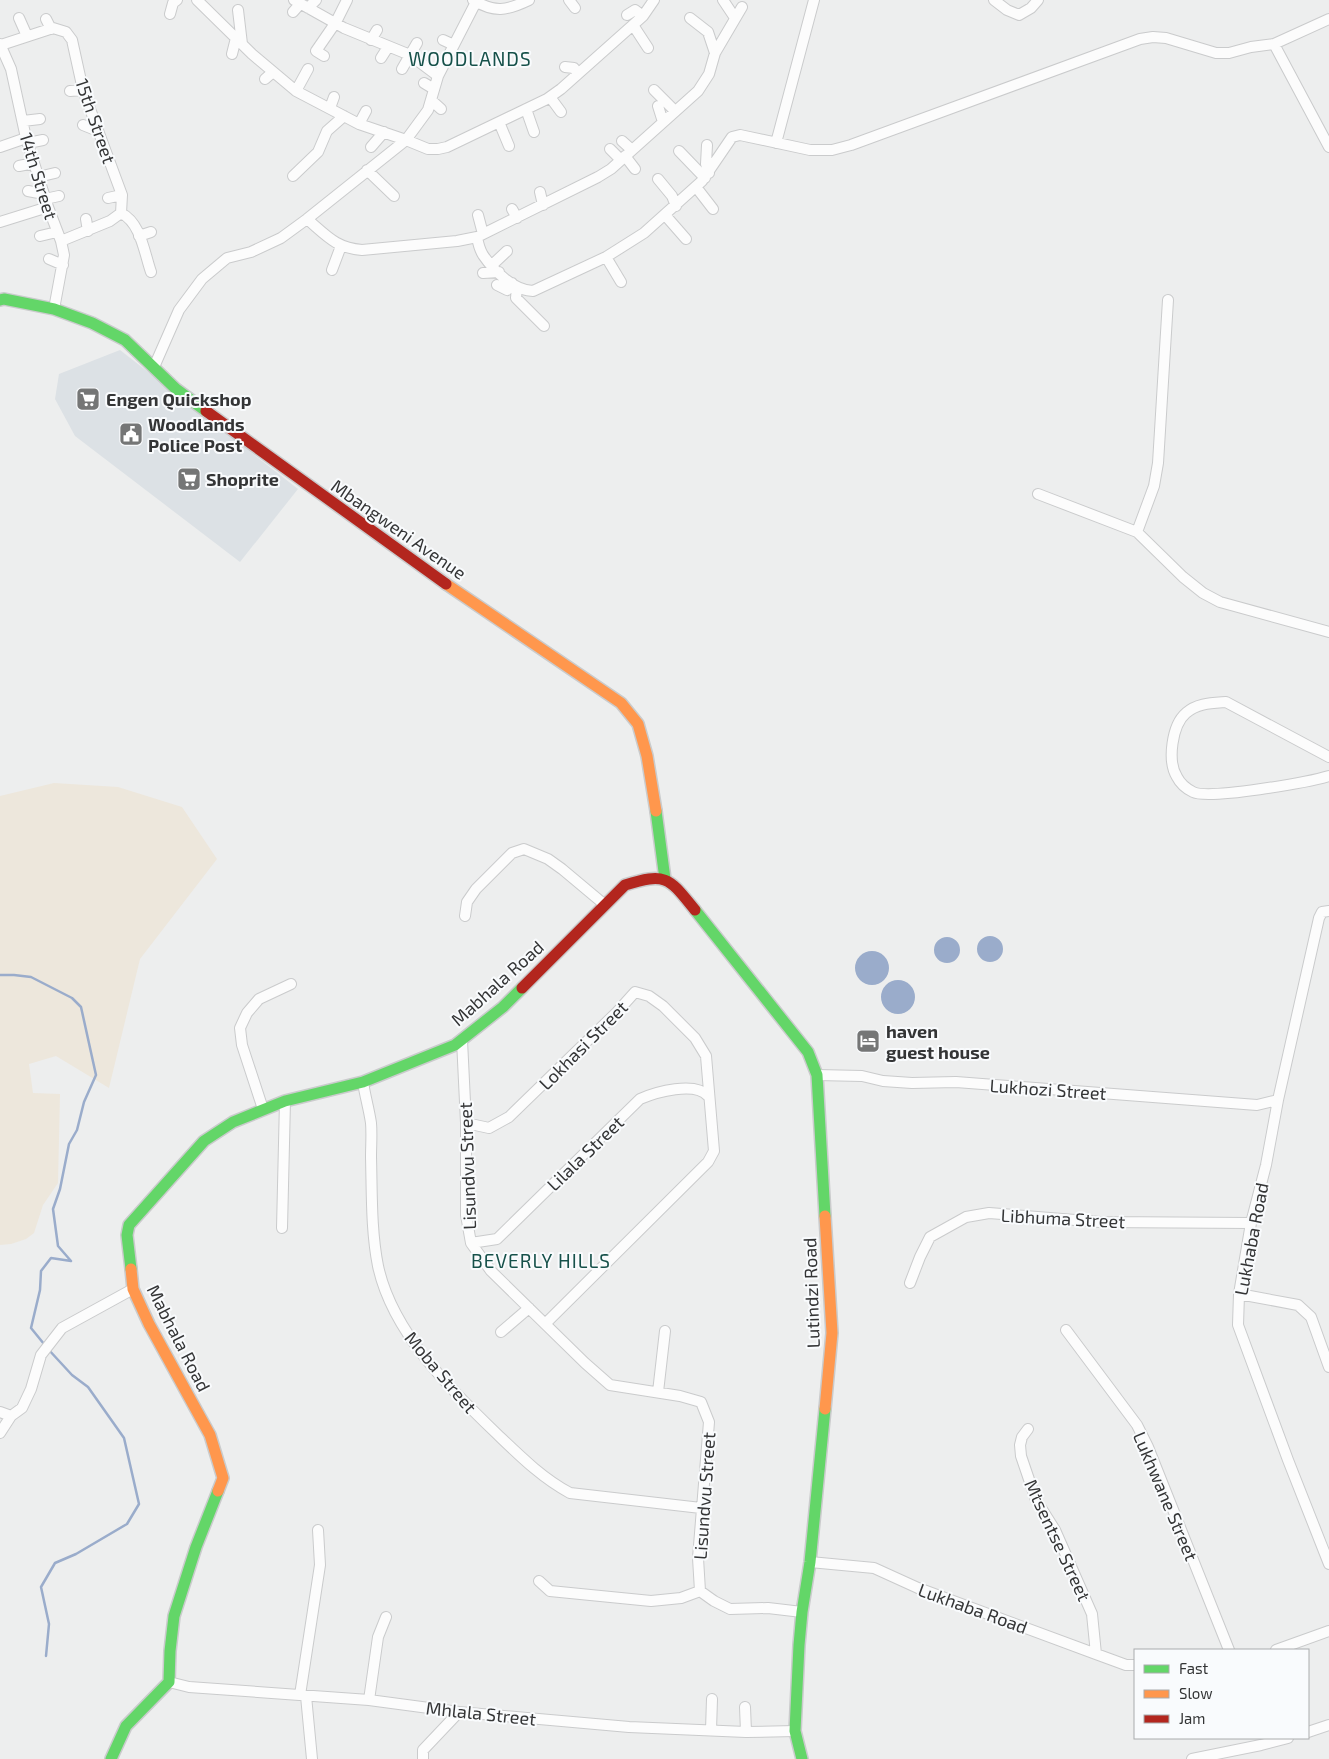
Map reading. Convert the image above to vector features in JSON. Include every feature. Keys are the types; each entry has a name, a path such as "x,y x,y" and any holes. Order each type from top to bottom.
{"street":[{"path":"170,14 173,3 177,0"},
{"path":"197,0 239,41 255,50 269,76 360,124 428,149 438,150 550,97 634,25 654,0"},
{"path":"299,2 316,0"},
{"path":"324,56 316,51 325,33 336,22 347,0"},
{"path":"154,367 179,310 202,279 227,258 252,252 281,238 307,220 406,140 428,110 438,76 475,1 491,9 503,10 529,0"},
{"path":"723,0 735,18"},
{"path":"776,142 814,0"},
{"path":"994,0 1007,10 1019,15 1031,8 1038,0"},
{"path":"293,12 299,2"},
{"path":"299,2 344,28 410,56 438,76"},
{"path":"307,220 336,244 348,249 362,250 457,241 480,236 515,213 544,205 598,177 626,155 698,91 709,74 714,53 742,7"},
{"path":"232,54 239,41 238,10"},
{"path":"627,15 635,10 643,16"},
{"path":"19,18 28,36"},
{"path":"690,18 708,32 714,53"},
{"path":"478,215 482,254 515,285 522,290 532,291 606,258 644,233 676,206 707,175 732,137 740,135 810,150 832,150 1140,39 1166,38 1216,53 1229,53 1250,47 1274,44 1329,19"},
{"name":"15th Street","path":"1,44 28,36 48,24 66,32 72,40 84,90 122,195 121,213"},
{"path":"634,25 648,48"},
{"path":"371,40 377,30"},
{"path":"443,40 454,45"},
{"path":"402,69 417,43"},
{"name":"14th Street","path":"1,44 20,94 22,121 27,141 64,255 54,309"},
{"path":"1274,44 1329,147"},
{"path":"381,58 388,47"},
{"path":"565,67 574,68 578,74"},
{"path":"0,73 11,69"},
{"path":"296,91 308,69"},
{"path":"424,83 434,89"},
{"path":"70,91 84,90"},
{"path":"654,90 675,111"},
{"path":"330,108 334,97"},
{"path":"550,97 561,112"},
{"path":"431,100 441,109"},
{"path":"658,106 663,122"},
{"path":"526,109 534,132"},
{"path":"360,124 366,111"},
{"path":"293,176 318,152 327,131 344,116"},
{"path":"22,121 40,119"},
{"path":"496,123 506,146"},
{"path":"83,125 98,131"},
{"path":"371,148 384,132"},
{"path":"0,147 27,141 44,140"},
{"path":"622,141 626,155 635,169"},
{"path":"707,145 707,175"},
{"path":"610,149 626,155"},
{"path":"679,151 707,175"},
{"path":"19,166 34,163"},
{"path":"367,170 394,196"},
{"path":"38,177 55,173"},
{"path":"658,179 672,196 676,206"},
{"path":"696,187 713,209"},
{"path":"28,191 45,200"},
{"path":"540,192 544,205"},
{"path":"108,198 122,195"},
{"path":"1,219 45,200 60,196"},
{"path":"40,236 59,236 88,230 110,221 121,213 130,218 139,236 140,251 151,272"},
{"path":"665,215 686,239"},
{"path":"86,219 88,230"},
{"path":"139,236 151,232"},
{"path":"332,270 341,246"},
{"path":"483,273 495,268 507,251"},
{"path":"606,258 621,282"},
{"path":"49,259 63,265"},
{"path":"497,285 507,290 515,285"},
{"path":"515,285 516,298 544,326"},
{"name":"Mbangweni Avenue","path":"0,300 4,299 54,309 92,323 125,340 176,389 293,475 464,597 621,703 638,724 647,756 659,826 665,879"},
{"path":"1137,532 1154,486 1158,462 1168,300"},
{"path":"1038,494 1137,532 1183,577 1203,593 1220,602 1329,632"},
{"path":"1329,757 1226,702 1196,706 1186,712 1180,719 1172,744 1173,769 1177,778 1185,787 1199,794 1209,795 1252,790 1329,776"},
{"path":"465,916 467,902 476,889 512,853 524,849 548,859 605,905"},
{"name":"Mabhala Road","path":"169,1682 174,1616 196,1547 223,1478 210,1435 133,1289 127,1235 129,1225 204,1141 233,1122 285,1100 363,1082 455,1046 503,1006 625,885 648,878 665,879"},
{"name":"Lutindzi Road","path":"665,879 676,884 690,905 808,1052 817,1075 832,1332 810,1562 802,1612 795,1698 795,1731 802,1759"},
{"name":"Lukhaba Road","path":"1329,911 1322,912 1318,918 1278,1100 1266,1166 1251,1223 1239,1294 1238,1324 1329,1564"},
{"path":"263,1109 242,1045 240,1028 247,1013 258,999 291,984"},
{"name":"Lokhasi Street","path":"466,1123 489,1128 510,1117 635,992 649,996 662,1006 695,1038 706,1056 714,1151 708,1162 545,1324"},
{"name":"Lisundvu Street","path":"462,1040 466,1123 466,1215 471,1243 491,1271 610,1385 680,1396 701,1402 709,1422 698,1558 700,1591"},
{"name":"Lukhozi Street","path":"817,1075 862,1076 883,1081 912,1083 965,1082 1257,1104 1278,1100"},
{"name":"Moba Street","path":"363,1082 371,1124 374,1241 378,1269 401,1323 442,1378 532,1468 570,1493 701,1508"},
{"name":"Lilala Street","path":"471,1243 497,1239 640,1099 663,1091 694,1088 705,1092 708,1096"},
{"path":"282,1228 285,1100"},
{"name":"Libhuma Street","path":"910,1283 930,1237 966,1217 989,1214 1100,1222 1251,1223"},
{"path":"0,1433 11,1416 22,1408 31,1389 41,1355 62,1328 133,1289"},
{"path":"1239,1294 1298,1305 1311,1316 1329,1366"},
{"path":"501,1332 529,1308"},
{"name":"Lukhwane Street","path":"1066,1330 1137,1425 1148,1447 1229,1649"},
{"path":"658,1392 664,1331"},
{"path":"0,1412 11,1416"},
{"name":"Mtsentse Street","path":"1028,1429 1022,1437 1020,1445 1022,1456 1036,1500 1055,1530 1092,1614 1096,1654"},
{"path":"312,1759 303,1696 320,1565 318,1530"},
{"name":"Lukhaba Road","path":"810,1562 874,1568 918,1588 1126,1665 1134,1665"},
{"path":"540,1580 550,1591 651,1601 681,1598 700,1591 730,1608 768,1608 802,1612"},
{"path":"369,1700 378,1637 386,1617"},
{"path":"1279,1649 1329,1631"},
{"path":"111,1759 126,1726 169,1682"},
{"name":"Mhlala Street","path":"169,1682 189,1687 369,1700 460,1712 629,1727 746,1732 795,1731"},
{"path":"711,1730 712,1699"},
{"path":"745,1707 746,1732"},
{"path":"423,1759 423,1750 460,1712"},
{"path":"1309,1732 1329,1724"},
{"path":"1192,1759 1284,1739"}],"shaded area":[{"path":"120,350 298,489 240,562 75,436 55,399 59,374"},
{"path":"54,783 118,787 182,807 217,859 140,959 109,1088 56,1056 29,1064 33,1093 60,1094 58,1183 43,1205 34,1233 26,1239 0,1245 0,796"}],"water":[{"path":"990,936 999,940 1003,949 999,958 990,962 981,958 977,949 981,940"},
{"path":"947,937 956,941 960,950 956,959 947,963 938,959 934,950 938,941"},
{"path":"872,951 884,956 889,968 884,980 872,985 860,980 855,968 860,956"},
{"path":"898,980 910,985 915,997 910,1009 898,1014 886,1009 881,997 886,985"}],"waterway":[{"path":"0,975 31,977 72,998 81,1007 96,1075 84,1102 77,1130 69,1144 60,1189 53,1209 58,1246 71,1261 51,1258 41,1271 40,1290 31,1328 44,1344"},
{"path":"46,1656 49,1624 41,1587 55,1563 76,1554 127,1524 139,1504 124,1438 88,1387 72,1375 48,1349"}],"traffic: fast":[{"path":"0,300 4,299 54,309 92,323 125,340 176,389 206,411"},
{"path":"656,811 665,879"},
{"path":"695,910 808,1052 817,1075 825,1216"},
{"path":"131,1269 127,1235 129,1225 204,1141 233,1122 285,1101 363,1082 455,1045 503,1007 522,988"},
{"path":"802,1759 795,1731 799,1645 810,1562 825,1409"},
{"path":"111,1759 126,1726 169,1682 174,1616 196,1547 218,1491"}],"traffic: slow":[{"path":"446,584 621,703 638,724 647,756 656,811"},
{"path":"825,1216 832,1333 825,1409"},
{"path":"131,1269 133,1289 149,1324 210,1435 223,1478 218,1491"}],"traffic: jam":[{"path":"206,411 446,584"},
{"path":"522,988 625,885 650,879 666,881 679,891 695,910"}],"place":[{"name":"Engen Quickshop","path":"88,399"},
{"name":"Woodlands Police Post","path":"131,434"},
{"name":"Shoprite","path":"189,479"},
{"name":"haven guest house","path":"868,1041"}],"district":[{"name":"WOODLANDS","path":"470,58"},
{"name":"BEVERLY HILLS","path":"541,1260"}]}
